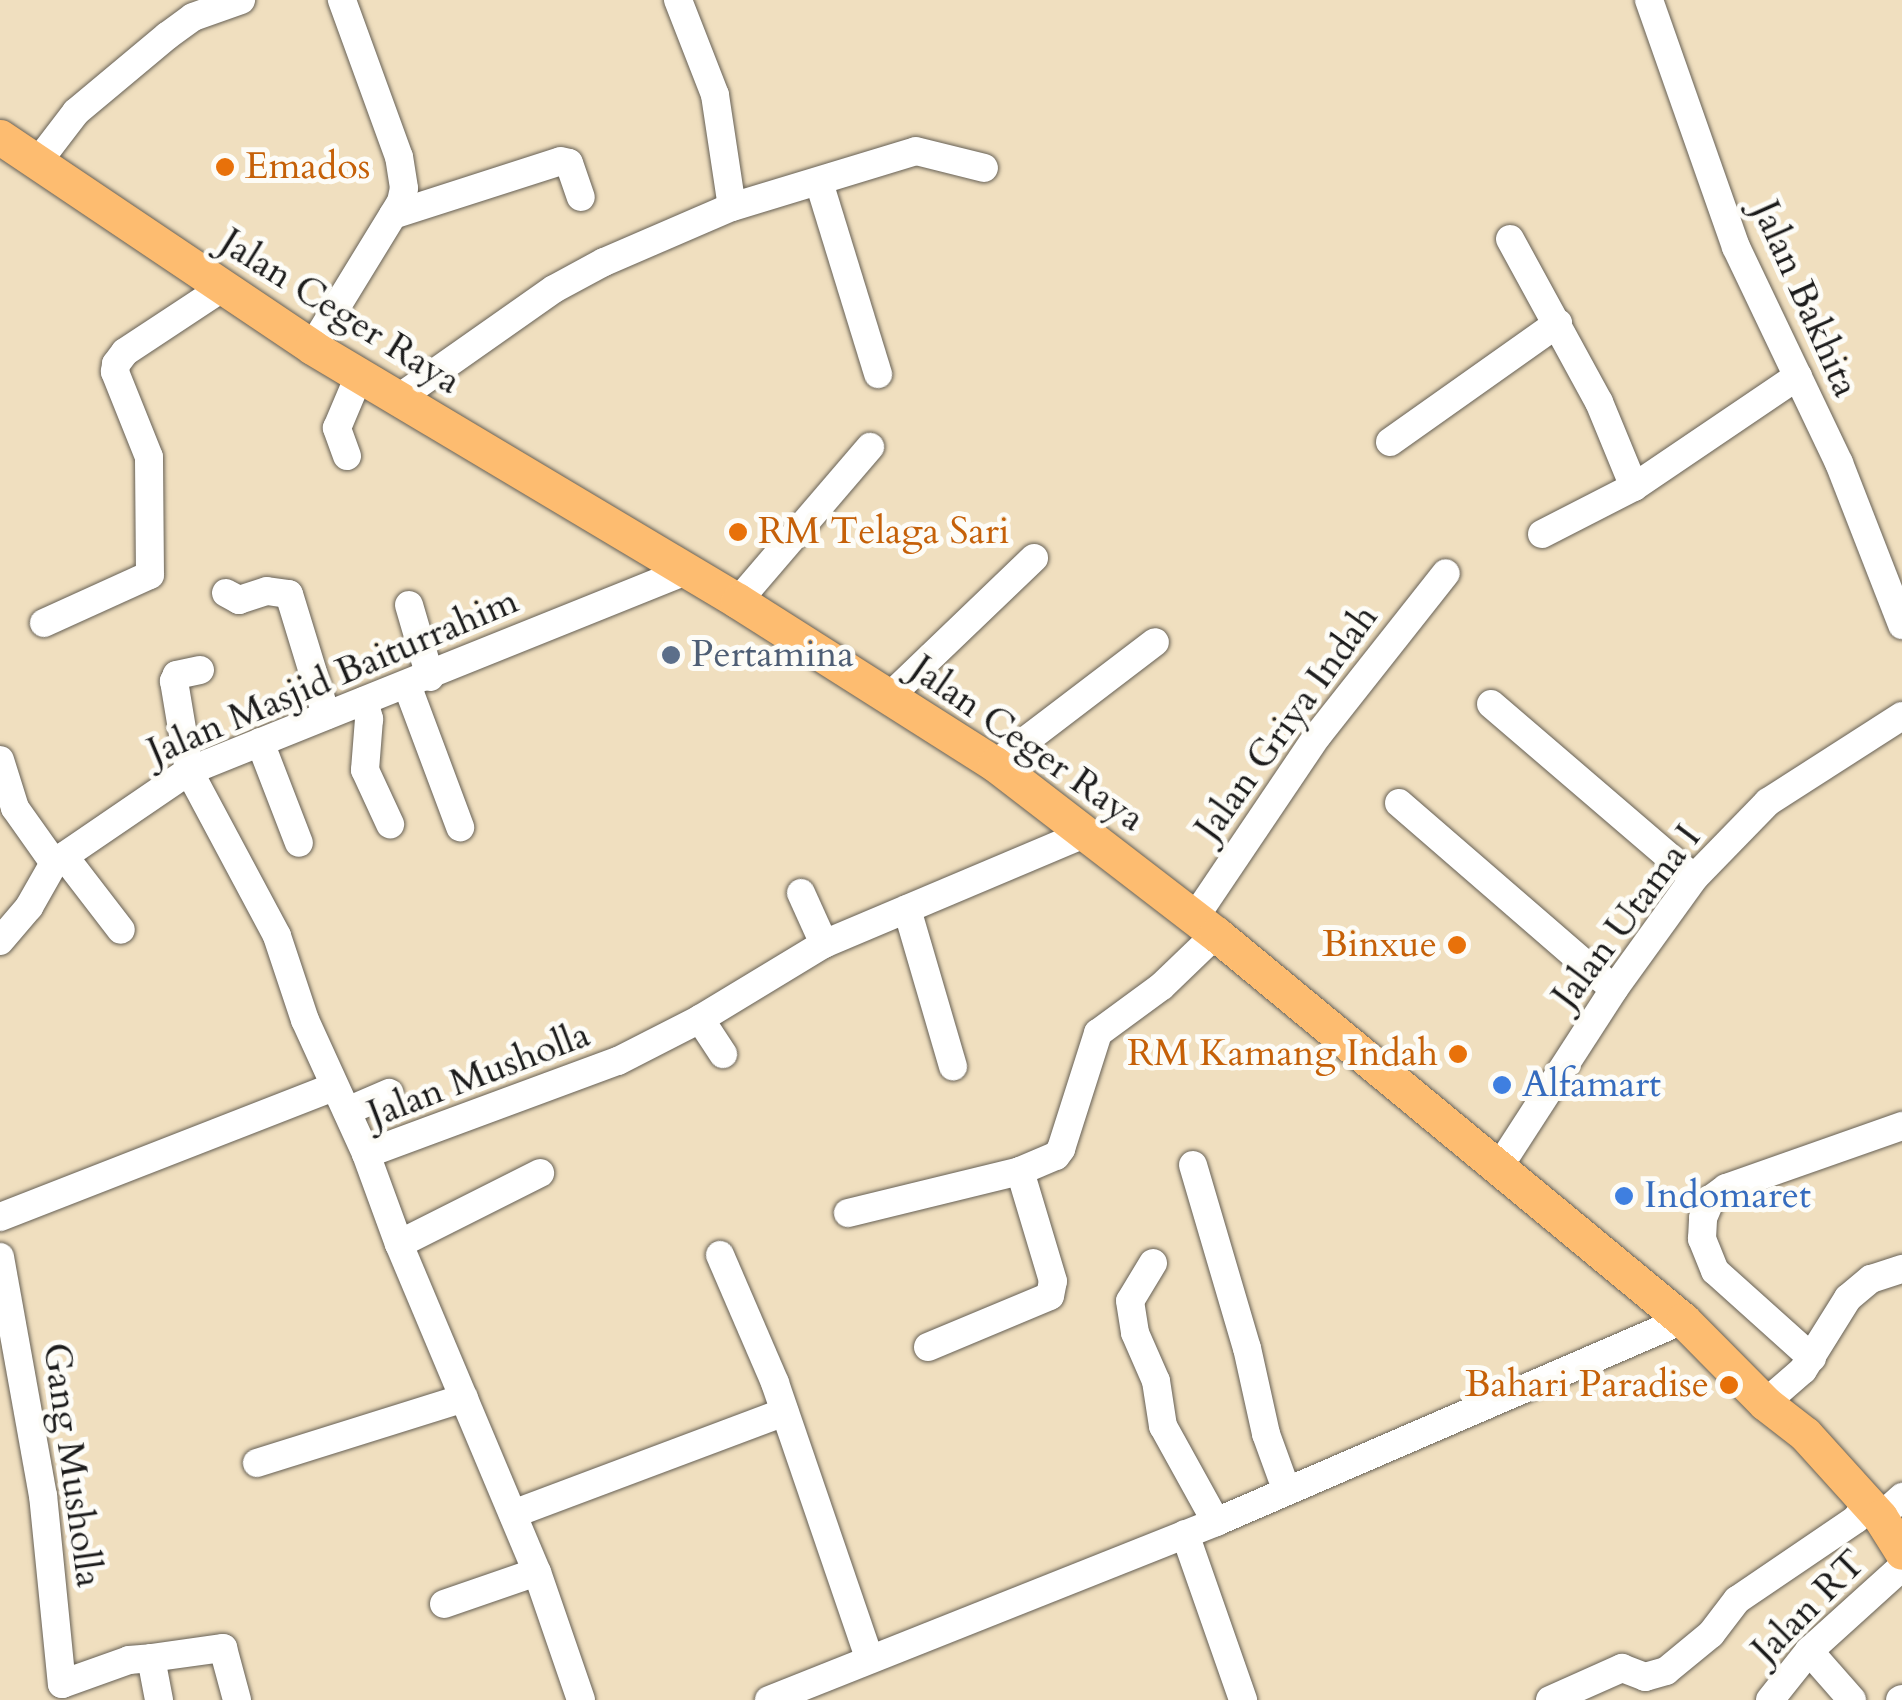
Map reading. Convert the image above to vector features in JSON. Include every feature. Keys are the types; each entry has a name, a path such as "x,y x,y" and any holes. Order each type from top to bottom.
{"main road":[{"name":"Jalan Ceger Raya","path":"0,137 396,400 738,601 995,764 1204,927 1683,1320 1765,1403 1806,1434 1883,1506 1902,1552"}],"street":[{"path":"37,163 76,112 167,36 194,18 241,0"},
{"path":"312,347 401,202 403,171 342,0"},
{"path":"678,0 714,95 732,207"},
{"name":"Jalan Bakhita","path":"1649,0 1736,247 1839,463 1902,625"},
{"path":"396,400 554,289 604,262 732,207 916,152 984,168"},
{"path":"393,215 561,161 569,163 581,196"},
{"path":"819,182 878,374"},
{"path":"1510,239 1599,402 1634,487"},
{"path":"44,623 150,575 149,457 114,372 116,364 125,352 222,288"},
{"path":"1390,442 1558,323"},
{"path":"347,456 336,428 360,376"},
{"path":"1542,534 1634,487 1798,376"},
{"path":"738,601 870,447"},
{"path":"889,697 1034,558"},
{"name":"Jalan Masjid Baiturrahim","path":"0,941 59,859 189,771 686,571"},
{"name":"Jalan Griya Indah","path":"848,1213 1020,1171 1056,1156 1098,1034 1162,986 1204,927 1318,735 1446,572"},
{"path":"226,592 239,600 267,591 289,594 326,714"},
{"path":"409,605 419,681 460,827"},
{"path":"995,764 1155,642"},
{"path":"200,670 177,675 174,681 189,771 270,921 366,1154"},
{"path":"364,701 370,718 366,770 390,824"},
{"path":"1491,704 1694,878"},
{"name":"Jalan Utama I","path":"1498,1167 1614,989 1694,878 1768,802 1902,716"},
{"path":"260,742 299,843"},
{"path":"0,760 15,808 121,930"},
{"path":"1398,803 1614,989"},
{"name":"Jalan Musholla","path":"580,1700 538,1572 399,1244 366,1154 618,1061 700,1019 824,944 1085,834"},
{"path":"801,893 824,944"},
{"path":"907,910 953,1066"},
{"path":"700,1019 723,1054"},
{"path":"0,1217 341,1099 389,1094"},
{"path":"1812,1358 1715,1271 1702,1239 1703,1218 1711,1200 1726,1188 1900,1125"},
{"path":"1193,1165 1247,1348 1266,1434 1286,1488"},
{"path":"928,1347 1050,1296 1053,1282 1020,1171"},
{"path":"399,1244 540,1173"},
{"path":"720,1254 784,1412 869,1658"},
{"name":"Gang Musholla","path":"0,1258 9,1344 43,1494 62,1684 130,1660 151,1658"},
{"path":"1153,1263 1130,1301 1135,1333 1156,1382 1163,1426 1216,1522"},
{"path":"1765,1403 1812,1358 1848,1298 1871,1279 1902,1269"},
{"path":"769,1700 1216,1522 1286,1488 1683,1320"},
{"path":"257,1463 464,1398"},
{"path":"514,1514 784,1412"},
{"path":"1550,1700 1622,1668 1644,1677 1666,1671 1711,1634 1737,1600 1856,1518 1883,1506"},
{"path":"1184,1534 1243,1700"},
{"name":"Jalan RT","path":"1770,1700 1810,1651 1902,1567"},
{"path":"444,1604 538,1572"},
{"path":"159,1700 151,1658 222,1648 237,1700"},
{"path":"1810,1651 1852,1700"}],"place":[{"name":"Emados","path":"225,167"},
{"name":"RM Telaga Sari","path":"738,532"},
{"name":"Pertamina","path":"671,655"},
{"name":"Binxue","path":"1457,945"},
{"name":"RM Kamang Indah","path":"1458,1054"},
{"name":"Alfamart","path":"1502,1085"},
{"name":"Indomaret","path":"1624,1196"},
{"name":"Bahari Paradise","path":"1729,1385"}]}
